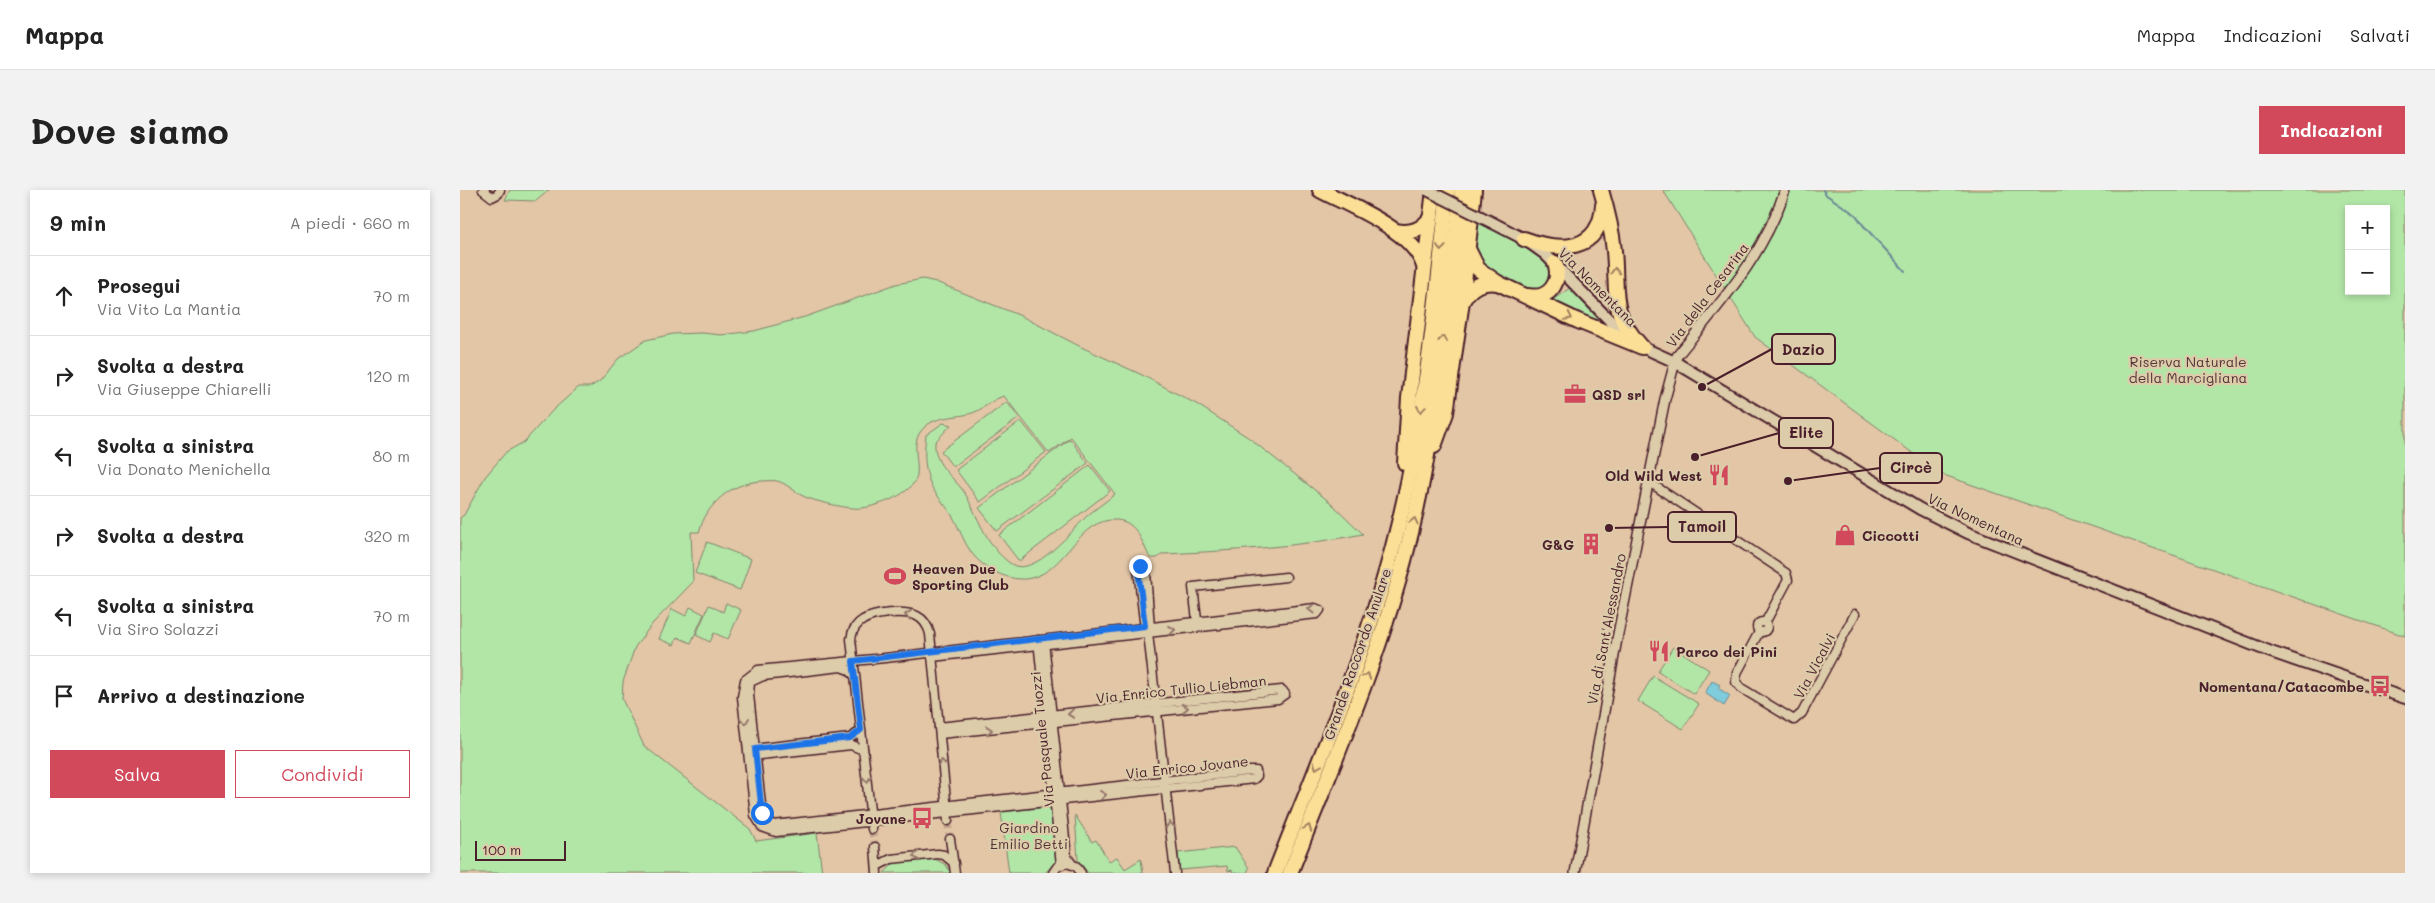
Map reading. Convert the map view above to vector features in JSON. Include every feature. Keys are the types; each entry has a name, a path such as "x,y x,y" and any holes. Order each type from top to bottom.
{"highway":[{"path":"1405,500 1409,398 1434,190"},
{"name":"Grande Raccordo Anulare","path":"1275,873 1366,636 1405,500 1422,404 1448,190"},
{"name":"Grande Raccordo Anulare","path":"1290,873 1381,636 1407,548 1426,465 1462,190"},
{"path":"1426,465 1446,417 1462,301 1474,190"},
{"path":"1322,191 1396,231 1414,247 1424,270"},
{"path":"1524,239 1558,248 1573,247 1583,242 1595,231 1601,220 1602,191"},
{"path":"1602,191 1614,244 1618,310 1625,328 1642,347"},
{"path":"1396,231 1417,230 1430,217"},
{"path":"1468,248 1478,269 1498,283 1578,321 1642,347"},
{"path":"1526,295 1538,296 1553,288 1558,274 1555,263"},
{"path":"1462,301 1467,293 1477,285 1488,282 1498,283"}],"main road":[{"name":"Via Nomentana","path":"1427,190 1524,239 1555,263 1614,327 1642,347 1675,362 1920,509 1959,529 2265,650 2405,698"}],"street":[{"path":"482,190 492,196 498,194 500,190"},
{"name":"Via della Cesarina","path":"1675,362 1677,356 1729,292 1761,248 1777,214 1784,190"},
{"name":"Via di Sant'Alessandro","path":"1575,873 1617,640 1675,362"},
{"name":"Via Vicalvi","path":"1649,482 1786,573 1788,580 1764,623 1767,630 1759,632 1737,672 1736,682 1740,688 1794,720 1802,713 1855,614"},
{"path":"1148,628 1138,569 1142,565 1146,572 1148,628 1175,873"},
{"path":"1197,620 1193,587 1286,576"},
{"path":"752,752 749,687 753,676 758,670 932,655 1148,628 1197,620 1317,607 1320,610 1317,614 1148,628"},
{"path":"871,822 851,639 857,626 868,618 894,614 913,614 923,620 929,631 948,821"},
{"name":"Via Pasquale Tuozzi","path":"1041,642 1057,797 1067,857 1072,864"},
{"path":"753,676 841,667 855,676"},
{"name":"Via Enrico Tullio Liebman","path":"940,731 1156,708 1278,700 1283,698 1284,694 1282,690 1272,691 1156,708"},
{"path":"752,752 850,738 861,730"},
{"path":"752,752 851,745 863,750"},
{"name":"Via Enrico Jovane","path":"752,752 755,815 764,825 871,822 947,809 1166,785 1254,779 1257,773 1250,771 1166,785"},
{"name":"Via Pasquale Tuozzi","path":"1057,797 1060,865"},
{"path":"950,839 955,873"},
{"path":"875,847 877,869"},
{"path":"877,869 891,859 938,854 944,855 954,863"},
{"path":"1053,873 1060,865 1072,864 1081,873"}],"green space":[{"path":"510,190 549,190 536,201 505,200"},
{"name":"Riserva Naturale della Marcigliana","path":"1663,190 2405,190 2405,636 1941,474 1755,337"},
{"path":"1477,219 1516,241 1544,261 1552,269 1551,285 1533,292 1522,289 1490,273 1474,253"},
{"path":"923,279 936,282 1021,316 1081,347 1140,374 1198,405 1249,438 1331,503 1363,534 1288,545 1163,554 1157,558 1150,558 1135,529 1117,520 1104,521 1082,535 1054,565 1043,573 1023,579 998,573 983,564 971,552 952,515 936,494 929,480 925,458 926,435 943,423 951,425 935,442 935,451 938,458 946,472 963,490 990,542 1011,564 1020,567 1031,565 1041,559 1063,541 1087,516 1115,494 1071,437 1049,453 1004,396 970,414 938,419 924,427 916,443 917,475 914,482 902,493 886,502 857,508 823,503 803,496 784,484 775,481 761,481 740,486 730,490 714,504 708,512 699,532 691,532 693,582 652,624 635,647 623,682 622,699 644,746 750,829 756,841 817,833 822,873 460,873 460,518 464,515 485,477 506,452 524,442 554,409 579,387 590,387 600,381 618,359 646,340 673,334 702,333 721,335 754,331 808,316 896,284"},
{"path":"1570,288 1605,327 1548,303"},
{"path":"1007,402 1019,418 953,467 941,451"},
{"path":"1021,421 1046,452 980,502 956,470"},
{"path":"1070,439 1088,463 997,531 979,508"},
{"path":"1090,465 1110,491 1019,561 999,535"},
{"path":"707,542 751,559 740,590 695,573"},
{"path":"726,603 741,610 728,639 714,633 710,642 696,635 709,605 723,612"},
{"path":"690,607 704,614 691,643 677,637 674,645 659,639 672,609 686,616"},
{"path":"1673,647 1709,670 1694,694 1658,671"},
{"path":"1653,676 1699,704 1683,729 1638,701"},
{"name":"Giardino Emilio Betti","path":"1050,807 1056,861 1045,873 1009,873 1001,812"},
{"path":"1075,815 1092,842 1096,840 1109,861 1117,857 1125,869 1141,859 1143,873 1088,873 1078,860"},
{"path":"1235,847 1249,868 1247,873 1233,873 1232,870 1228,871 1227,866 1180,870 1178,853"},
{"path":"935,859 946,865 951,873 884,873 894,863"}],"water":[{"path":"1712,681 1720,685 1718,688 1730,696 1724,706 1705,693"}],"waterway":[{"path":"1823,190 1825,194 1856,215 1905,271"}],"tunnel":[{"path":"948,821 950,839"},
{"path":"872,829 875,847"}],"place":[{"name":"Dazio","path":"1702,387"},
{"name":"QSD srl","path":"1575,394"},
{"name":"Elite","path":"1695,457"},
{"name":"Old Wild West","path":"1719,475"},
{"name":"Circè","path":"1788,481"},
{"name":"Tamoil","path":"1609,528"},
{"name":"Ciccotti","path":"1845,535"},
{"name":"G&G","path":"1591,544"},
{"name":"Heaven Due Sporting Club","path":"895,576"},
{"name":"Parco dei Pini","path":"1659,651"},
{"name":"Nomentana/Catacombe","path":"2380,686"},
{"name":"Jovane","path":"922,818"}],"route":[{"path":"762,813 755,749 850,738 855,737 861,730 853,661 1145,626 1138,569 1140,566"}]}
